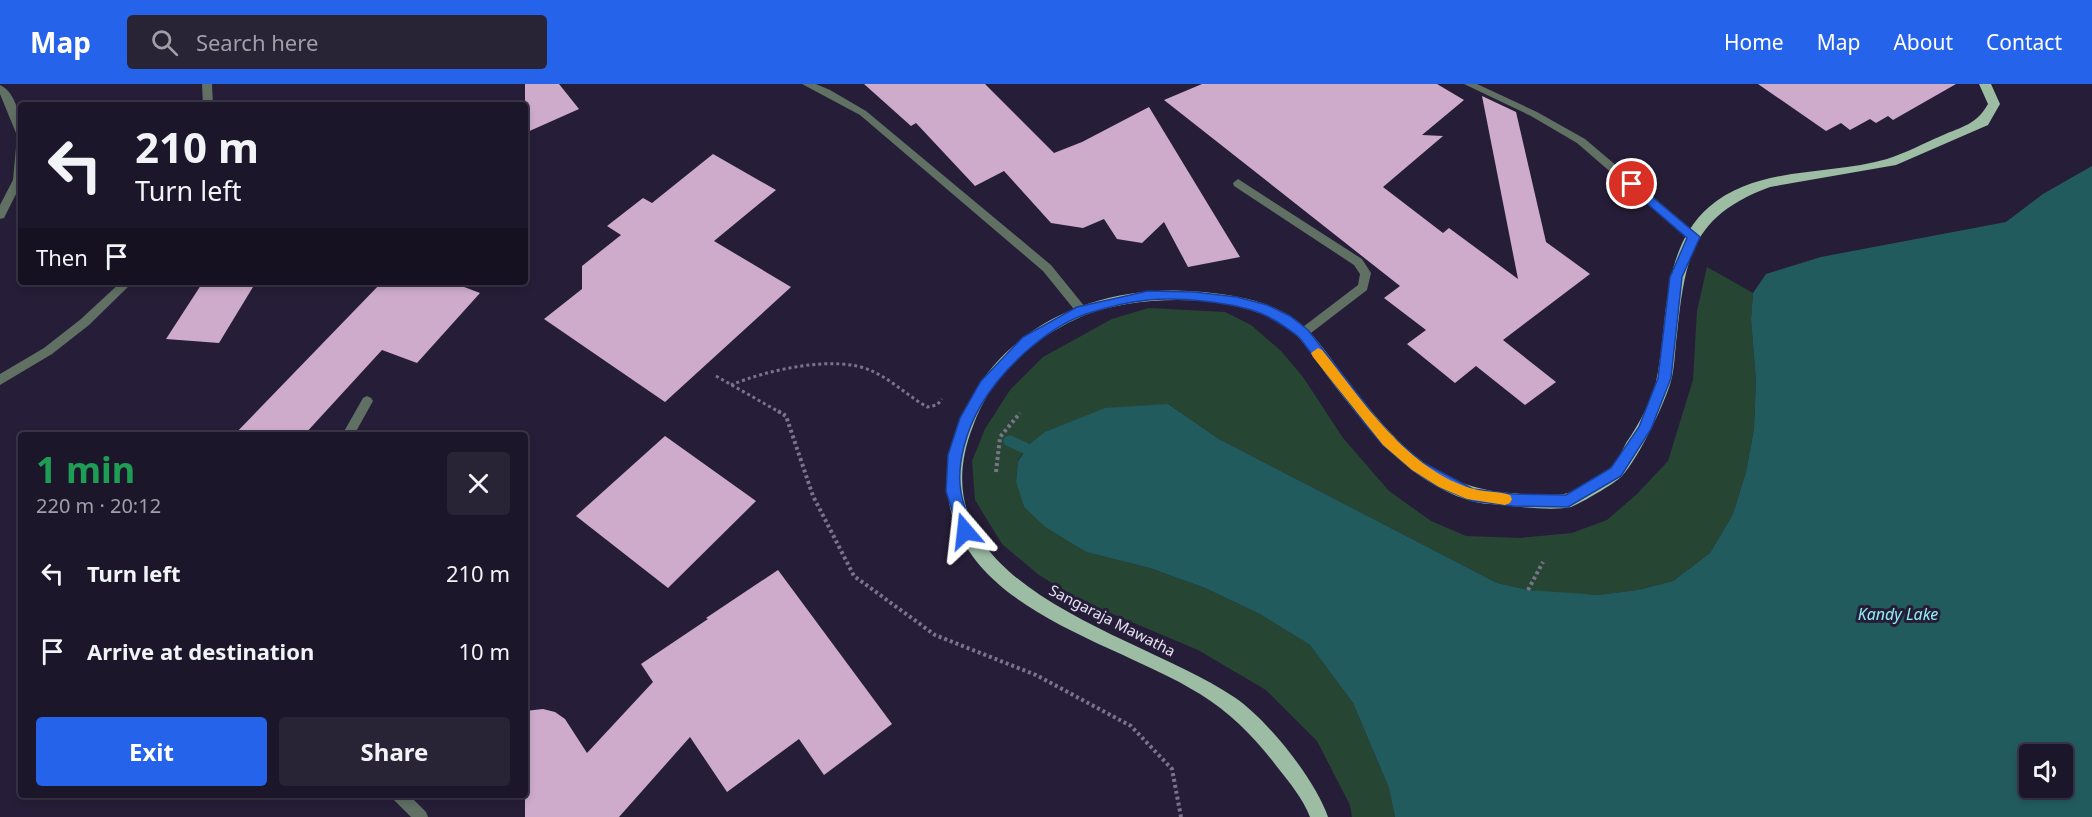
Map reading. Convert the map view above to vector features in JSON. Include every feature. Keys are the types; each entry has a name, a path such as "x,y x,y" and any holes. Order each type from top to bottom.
{"main road":[{"name":"Sangaraja Mawatha","path":"1319,817 1316,804 1268,740 1233,706 1168,667 1081,627 1022,593 980,553 965,531 953,491 955,455 966,418 978,396 1028,340 1081,310 1148,295 1237,302 1263,309 1286,320 1303,333 1371,422 1388,441 1417,466 1472,495 1513,500 1568,501 1616,472 1644,429 1665,378 1676,277 1694,237 1713,212 1746,191 1768,183 1892,162 1984,122 1994,104 1985,84"}],"street":[{"path":"207,84 208,102"},
{"path":"807,84 827,92 863,114 1047,268 1081,310"},
{"path":"1469,84 1534,114 1581,141 1694,237"},
{"path":"0,88 6,95 18,125"},
{"path":"0,215 18,180"},
{"path":"1238,183 1358,262 1366,273 1367,279 1363,287 1303,333"},
{"path":"0,380 48,351 85,322 125,285"},
{"path":"350,432 367,401"},
{"path":"402,798 421,817"}],"path":[{"path":"731,384 748,376 846,364 865,368 927,407 937,405 946,392 953,388 978,396"},
{"path":"716,376 786,416 813,496 854,576 934,635 1036,675 1131,726 1172,769 1181,817"},
{"path":"996,472 1000,437 1020,413"},
{"path":"1528,591 1543,562"}],"shaded area":[{"path":"1707,267 1753,293 1751,319 1756,381 1754,429 1746,472 1733,514 1710,553 1673,581 1638,590 1598,595 1528,590 1497,583 1219,439 1168,404 1031,443 1018,460 1016,482 1024,507 1045,527 1086,552 1150,568 1205,588 1260,614 1310,645 1353,703 1389,788 1395,817 1352,817 1350,805 1317,741 1266,690 1198,650 1082,601 1039,575 1002,544 975,500 972,461 985,429 1010,390 1043,357 1112,319 1149,308 1225,312 1251,325 1281,351 1303,377 1343,438 1389,491 1431,521 1466,536 1520,538 1572,533 1607,520 1636,495 1668,461 1693,380 1697,311"}],"water":[{"name":"Kandy Lake","path":"2092,166 2092,817 1395,817 1389,788 1353,703 1310,645 1260,614 1205,588 1150,568 1086,552 1045,527 1024,507 1016,482 1018,461 1031,443 1045,432 1105,408 1168,404 1219,439 1497,583 1528,590 1598,595 1638,590 1673,581 1710,553 1733,514 1746,472 1754,429 1756,381 1751,319 1753,293 1766,274 1821,257 2006,222 2043,194"}],"building":[{"path":"525,84 559,84 579,109 528,132 528,102 525,102"},
{"path":"864,84 985,84 1054,153 1082,142 1149,107 1240,257 1188,267 1164,222 1142,243 1117,239 1104,219 1083,228 1051,223 1004,171 975,186 916,123 911,126"},
{"path":"1202,84 1437,84 1464,100 1422,135 1443,136 1383,187 1443,233 1449,228 1518,279 1482,96 1516,112 1546,242 1590,274 1503,340 1556,382 1525,405 1476,366 1455,383 1407,344 1426,330 1384,298 1400,286 1164,100"},
{"path":"1758,84 1956,84 1893,120 1888,116 1876,123 1870,119 1850,130 1841,123 1826,131"},
{"path":"713,154 776,190 714,241 791,287 665,402 544,319 582,289 582,266 621,235 607,226 643,198 652,203"},
{"path":"201,285 254,285 219,343 166,339"},
{"path":"379,285 459,285 480,293 417,363 382,350 307,432 237,432"},
{"path":"665,436 756,501 668,588 576,516"},
{"path":"778,570 892,724 824,775 799,739 727,792 690,737 619,817 525,817 525,798 528,798 528,711 543,709 555,712 565,719 587,753 653,682 641,664 708,619 706,618"}],"waterway":[{"path":"1010,441 1027,449"}],"slow traffic":[{"path":"1318,353 1371,422 1388,441 1417,466 1472,495 1505,499"}],"route":[{"path":"965,531 953,491 955,455 966,418 986,384 1028,340 1081,310 1148,295 1237,302 1263,309 1286,320 1303,333 1388,441 1417,466 1472,495 1513,500 1568,501 1616,472 1644,429 1665,378 1676,277 1694,237 1632,184"}]}
